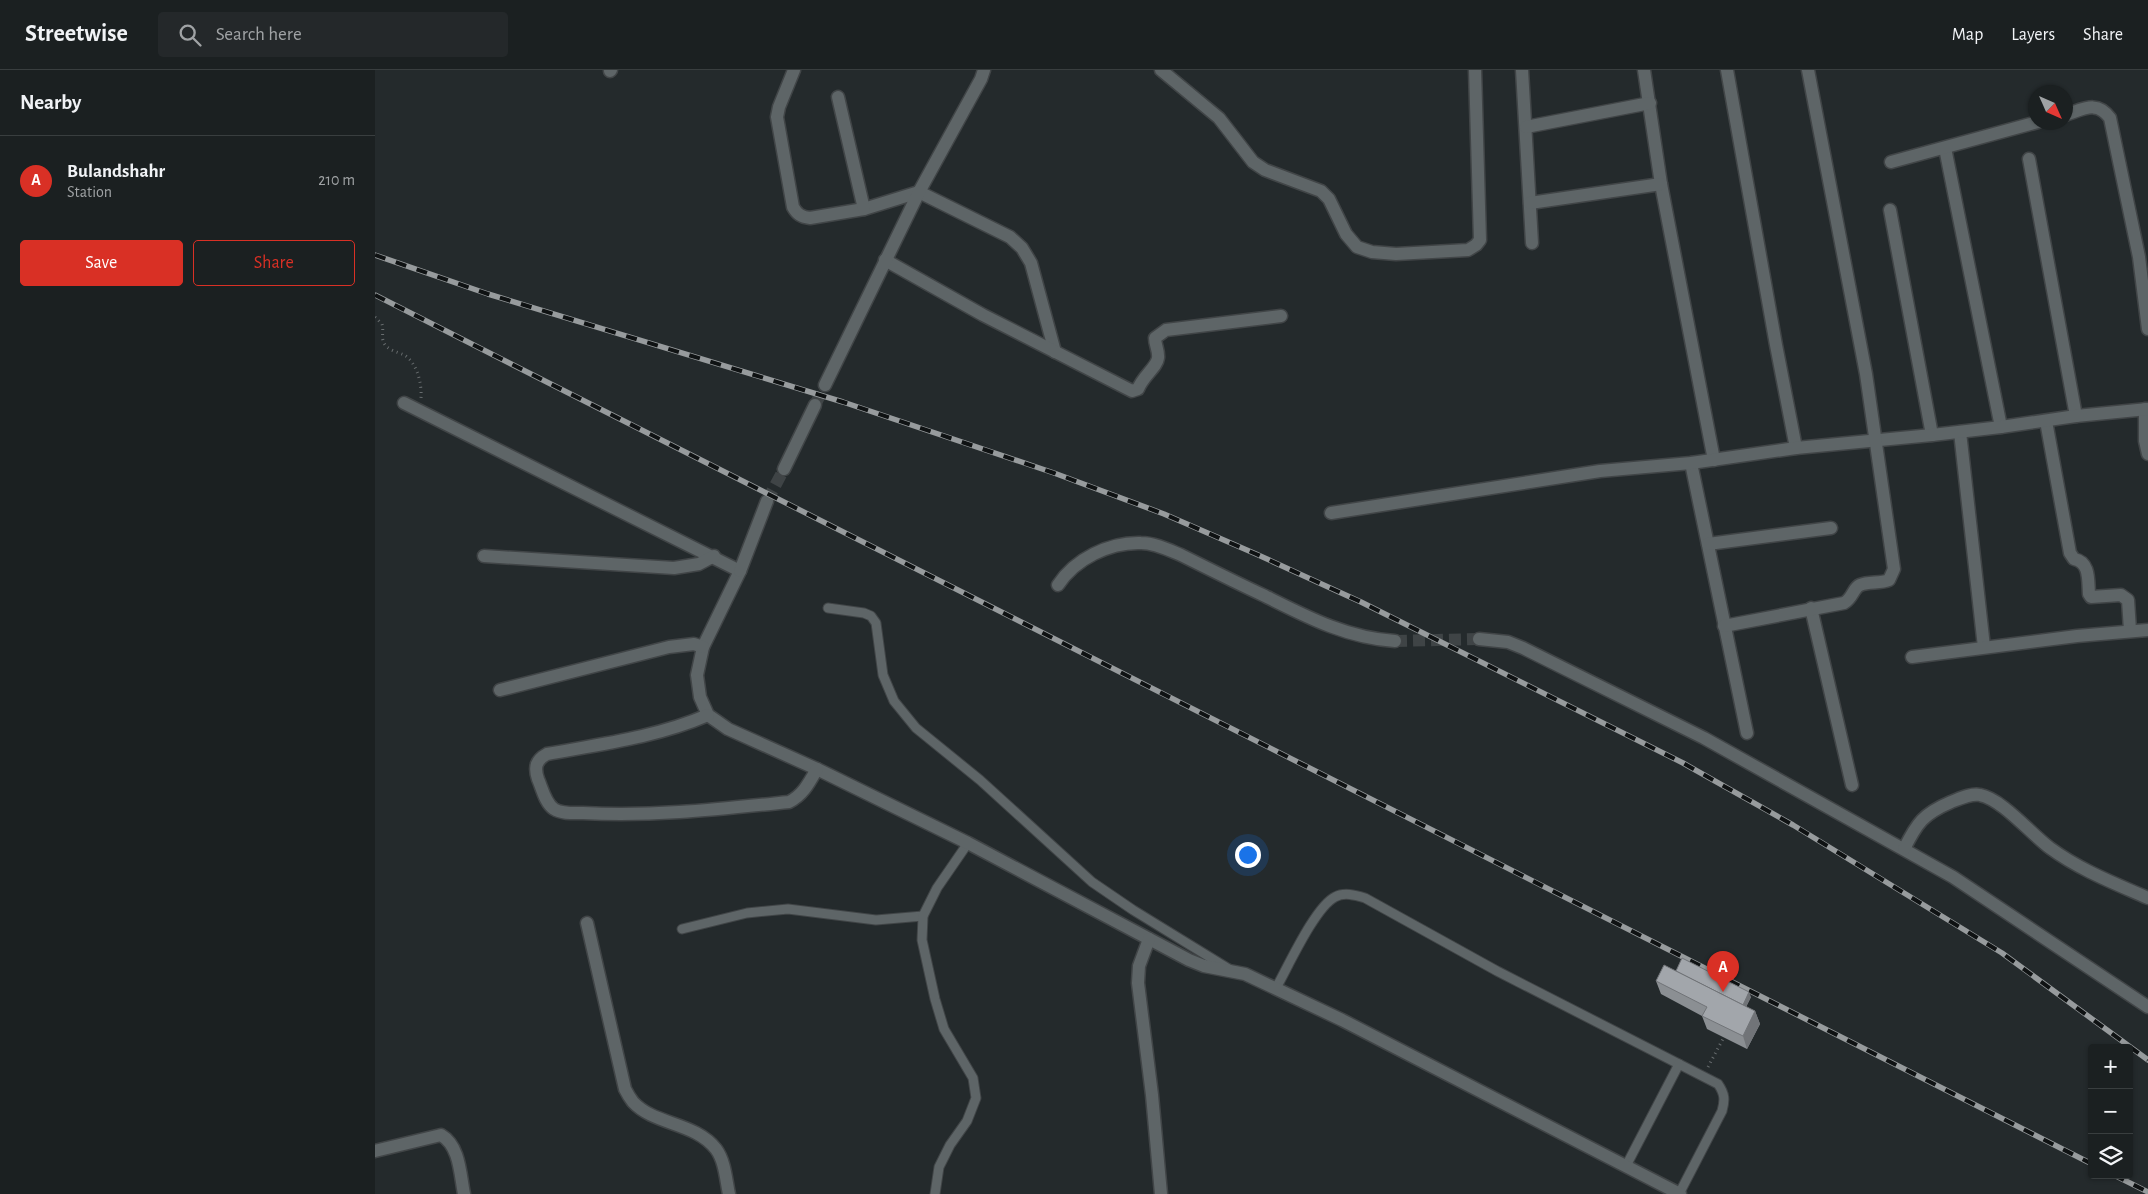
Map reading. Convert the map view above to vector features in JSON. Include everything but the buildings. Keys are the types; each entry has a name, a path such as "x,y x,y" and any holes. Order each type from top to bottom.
{"street":[{"path":"794,70 779,107 777,117 779,136 793,206 796,212 803,217 810,218 864,209 919,192 1009,237 1022,248 1031,263 1055,352"},
{"path":"825,385 919,192 981,79 984,70"},
{"path":"1161,70 1219,118 1253,162 1265,170 1321,191 1329,199 1346,234 1357,247 1372,252 1396,254 1468,250 1480,240 1475,70"},
{"path":"1523,70 1532,243"},
{"path":"1644,70 1661,184 1714,460"},
{"path":"1727,70 1796,448"},
{"path":"1724,626 1844,603 1851,599 1856,588 1861,584 1883,582 1893,575 1894,569 1866,374 1808,70"},
{"path":"838,97 864,209"},
{"path":"1526,127 1650,103"},
{"path":"2073,113 2095,106 2104,109 2110,118 2144,256 2148,329"},
{"path":"1891,162 2028,125"},
{"path":"1945,148 2001,427"},
{"path":"2029,159 2076,416"},
{"path":"1529,203 1661,184"},
{"path":"1890,210 1932,435"},
{"path":"885,260 983,315 1131,391 1136,391 1144,376 1156,365 1158,354 1155,338 1160,333 1166,330 1281,316"},
{"path":"403,403 728,564"},
{"path":"784,469 815,405"},
{"path":"1331,513 1600,471 1691,463 1796,448 1960,432 2076,416 2146,409 2145,441 2148,454"},
{"path":"2047,421 2070,553 2074,559 2081,561 2086,566 2091,597 2121,595 2129,600 2130,630"},
{"path":"1960,432 1984,647"},
{"path":"1691,463 1747,733"},
{"path":"767,502 728,564 703,647 697,675 700,697 708,715 728,729 817,769 968,843 1204,966 1245,974 1343,1020 1679,1194"},
{"path":"1708,544 1831,528"},
{"path":"1058,585 1065,574 1076,564 1123,544 1142,543 1181,555 1320,623 1347,633 1373,639 1395,641"},
{"path":"484,556 674,568 699,564 728,564"},
{"path":"1811,608 1852,785"},
{"path":"1912,656 2130,630 2148,630"},
{"path":"1479,640 1507,642 1704,738 1953,876 2148,1007"},
{"path":"500,690 669,647 694,644 703,647"},
{"path":"708,715 681,727 640,737 547,754 540,758 536,764 535,772 547,800 553,808 560,812 628,814 703,811 789,802 798,798 817,769"},
{"path":"1904,849 1916,826 1932,810 1962,797 1979,794 1992,800 2049,847 2079,867 2148,898"},
{"path":"587,923 625,1088 632,1101 644,1111 687,1128 707,1140 717,1150 724,1166 729,1194"},
{"path":"1149,939 1139,966 1139,983 1161,1194"},
{"path":"375,1151 441,1135 450,1140 455,1150 464,1194"}],"lane":[{"path":"828,608 864,613 871,616 875,623 883,675 894,701 916,728 980,780 1092,882 1133,910 1232,970"},
{"path":"935,1194 939,1167 950,1145 967,1121 976,1098 973,1078 944,1029 935,999 922,940 923,916 937,888 968,843"},
{"path":"1276,988 1321,909 1335,896 1351,894 1365,898 1454,948 1718,1084 1723,1091 1725,1100 1679,1194"},
{"path":"682,929 747,914 788,909 876,920 923,916"},
{"path":"1626,1166 1679,1064"}],"path":[{"path":"375,317 382,324 383,339 386,347 407,356 411,361 421,386 419,410"},
{"path":"1714,1056 1724,1037"}],"tunnel":[{"path":"815,405 825,385"},
{"path":"767,501 784,469"},
{"path":"1395,641 1479,639"}],"railway":[{"path":"375,255 488,294 843,402 1054,473 1164,514 1256,554 1361,602 1683,763 1793,825 2002,953 2148,1060"},
{"path":"375,295 2088,1162"},
{"path":"2122,1179 2148,1192"}],"place":[{"name":"Bulandshahr","path":"1723,992"}]}
